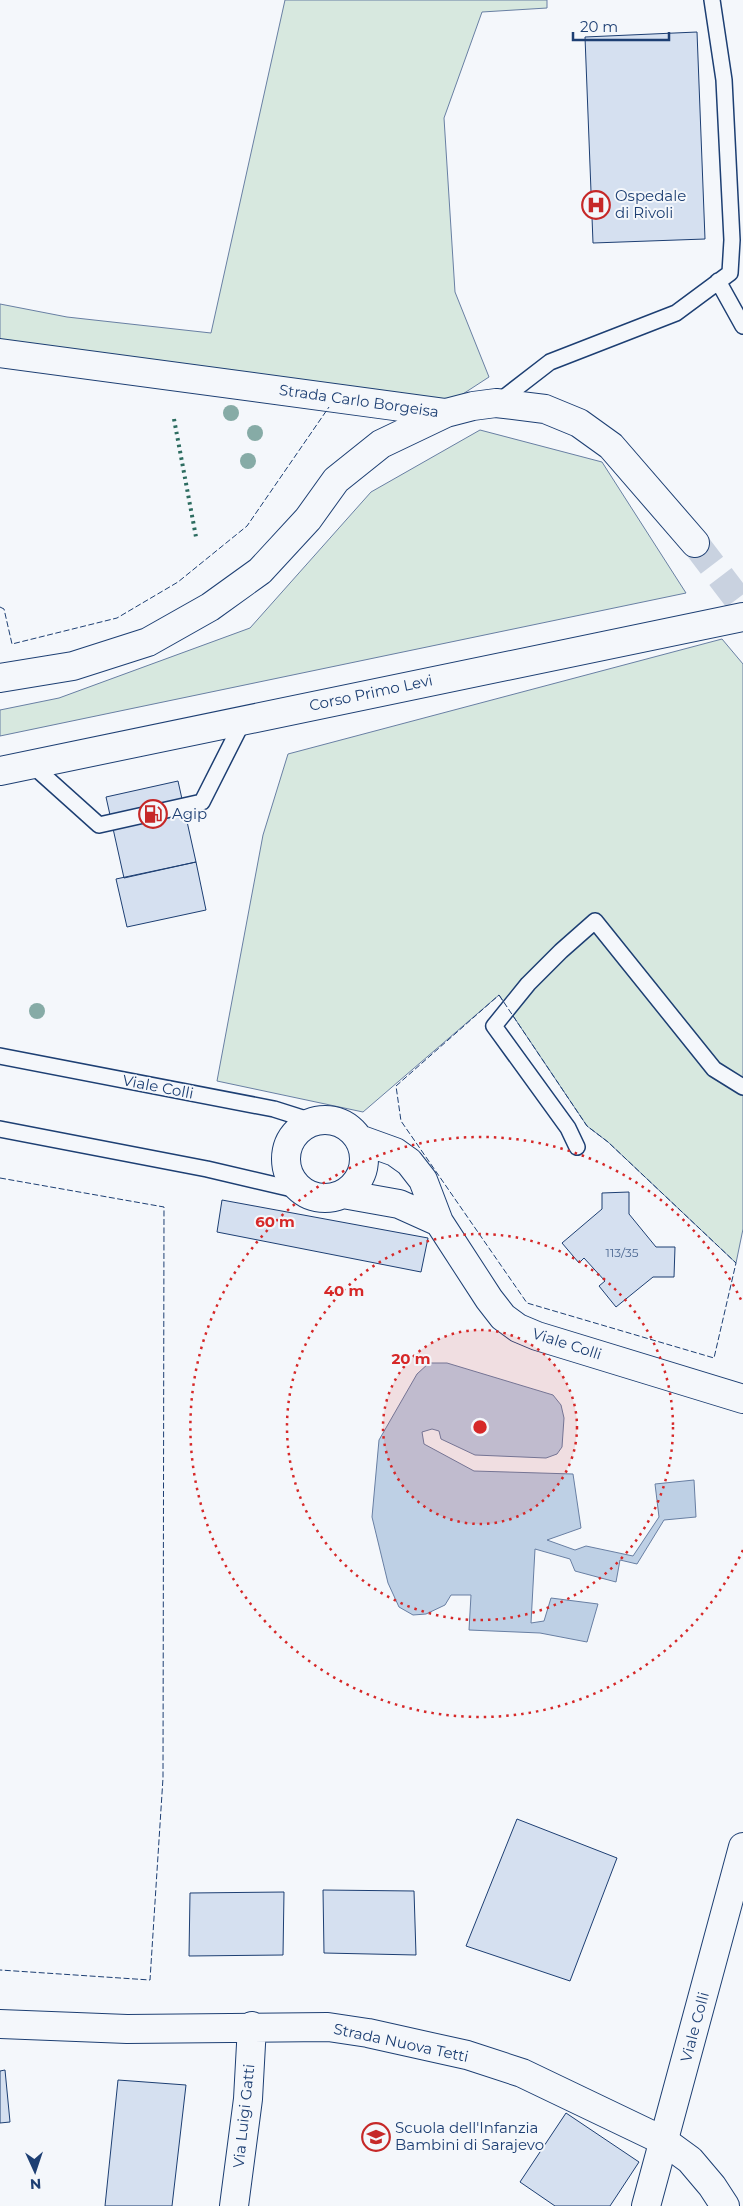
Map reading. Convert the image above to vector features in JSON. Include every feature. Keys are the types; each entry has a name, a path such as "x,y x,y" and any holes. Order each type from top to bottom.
{"street":[{"name":"Strada Carlo Borgeisa","path":"0,352 446,413 473,406 496,403 545,409 579,423 611,446 695,544"},
{"path":"0,678 73,666 148,642 210,607 260,571 308,519 336,480 381,444 446,413"},
{"name":"Corso Primo Levi","path":"0,771 743,617"},
{"path":"327,1120 340,1123 359,1139 363,1151 364,1164 360,1176 353,1186 343,1194 332,1198 311,1196 301,1191 292,1182 285,1158 288,1146 294,1135 304,1127 315,1122 327,1120"},
{"name":"Viale Colli","path":"359,1139 395,1152 409,1162 422,1180 439,1222 503,1317 518,1328 537,1336 743,1399"},
{"path":"343,1194 399,1204 439,1222"},
{"name":"Viale Colli","path":"646,2206 743,1847"},
{"name":"Strada Nuova Tetti","path":"0,2024 127,2028 328,2027 368,2033 466,2055 522,2073 664,2141 690,2160 712,2186 725,2206"},
{"name":"Via Luigi Gatti","path":"234,2206 248,2099 252,2026"}],"lane":[{"path":"496,403 550,362 676,313 730,273 732,240 724,80 712,0"},
{"path":"718,282 743,326"},
{"path":"31,764 99,825 202,802 244,719"},
{"path":"577,1147 568,1128 494,1026 528,984 595,921 714,1068 743,1087"},
{"name":"Viale Colli","path":"0,1056 274,1109 315,1122"},
{"path":"0,1129 207,1169 301,1191"}],"shaded area":[{"path":"285,0 547,0 547,8 482,12 444,118 455,292 489,377 449,403 0,344 0,304 67,317 211,333"},
{"path":"480,430 602,462 686,593 0,736 0,710 59,698 250,628 371,492"},
{"path":"722,639 743,664 743,1229 736,1263 608,1142 587,1126 499,995 363,1112 217,1081 263,835 288,754"}],"water":[{"path":"429,1363 447,1363 553,1395 561,1405 564,1418 562,1447 557,1454 546,1458 475,1455 441,1439 439,1431 432,1429 422,1432 424,1444 474,1471 573,1474 581,1528 547,1540 575,1550 586,1546 633,1556 659,1517 655,1484 694,1480 696,1517 664,1520 637,1564 620,1560 616,1582 575,1571 570,1559 535,1549 531,1623 544,1621 551,1598 598,1604 587,1642 540,1633 469,1630 471,1595 451,1595 445,1605 426,1614 413,1615 399,1607 388,1583 372,1517 379,1440 417,1374"}],"building":[{"path":"697,32 705,239 593,243 585,37"},
{"path":"178,781 196,862 124,878 106,797"},
{"path":"196,862 206,910 127,927 116,879"},
{"path":"629,1192 629,1214 656,1247 675,1247 674,1277 653,1277 616,1307 599,1286 605,1281 584,1258 579,1263 562,1243 602,1209 602,1193"},
{"path":"222,1200 428,1238 421,1272 217,1232"},
{"path":"517,1819 617,1858 570,1981 466,1946"},
{"path":"323,1890 414,1891 416,1955 324,1953"},
{"path":"284,1892 283,1955 189,1956 190,1893"},
{"path":"5,2070 10,2122 0,2123 0,2071"},
{"path":"118,2080 186,2085 172,2206 105,2206"},
{"path":"566,2113 639,2162 610,2206 555,2206 520,2182"}],"tunnel":[{"path":"695,543 743,606"}],"hedge":[{"path":"174,419 196,537"}],"fence":[{"path":"0,607 4,609 12,644 117,618 178,582 247,526 329,407"},
{"path":"499,995 587,1126 608,1142 736,1263 714,1358 527,1303 401,1121 396,1086 499,995"},
{"path":"0,1178 164,1207 163,1778 150,1980 0,1970"}],"place":[{"name":"Ospedale di Rivoli","path":"596,205"},
{"name":"Agip","path":"153,814"},
{"name":"Scuola dell'Infanzia Bambini di Sarajevo","path":"376,2137"}]}
